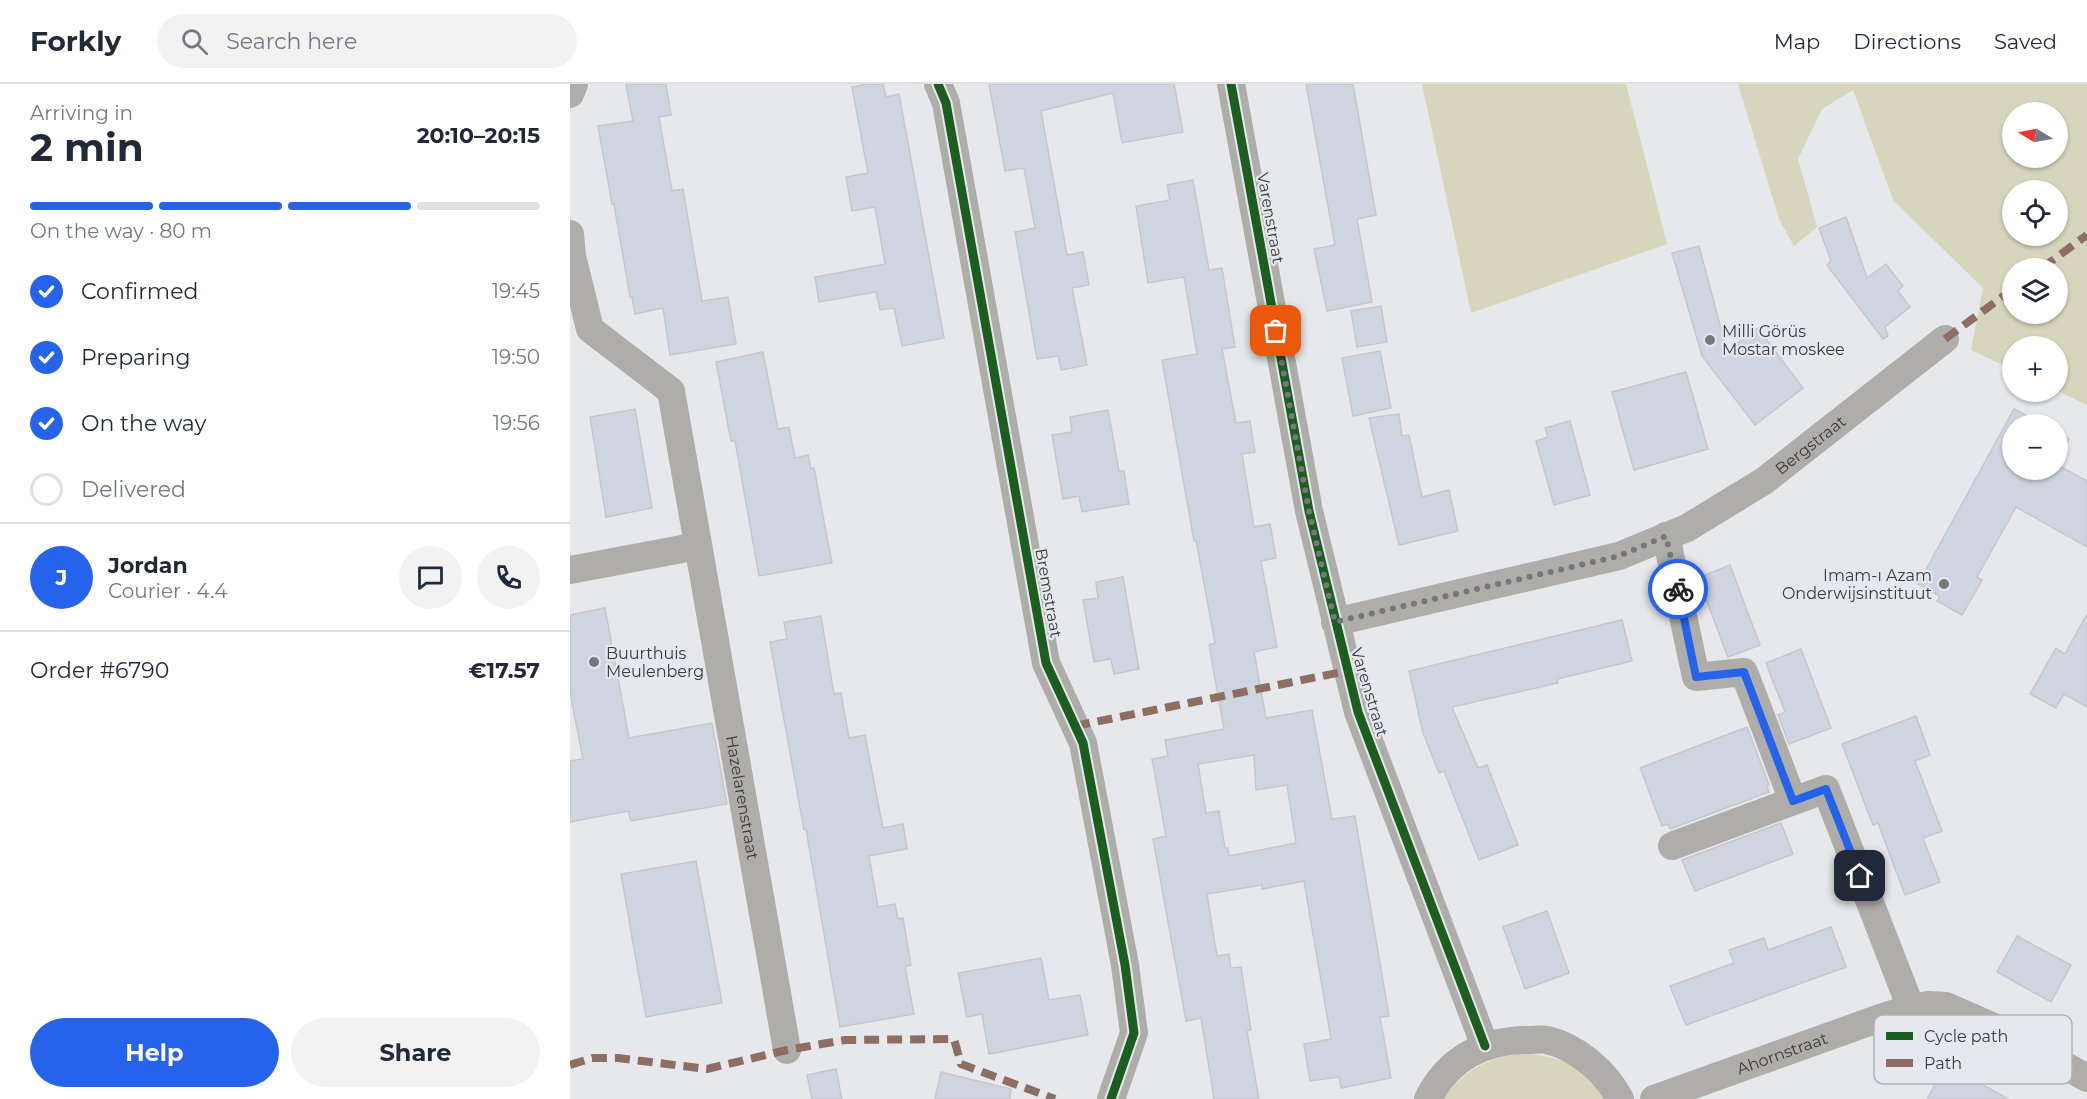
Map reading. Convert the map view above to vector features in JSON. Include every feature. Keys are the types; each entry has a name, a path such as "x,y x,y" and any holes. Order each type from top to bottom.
{"street":[{"path":"570,94 574,84"},
{"name":"Bremstraat","path":"938,84 946,104 1046,663 1083,744 1125,965 1134,1033 1111,1099"},
{"name":"Varenstraat","path":"1231,84 1309,511 1358,712 1485,1046"},
{"name":"Hazelarenstraat","path":"570,234 572,256 590,329 671,391 787,1050"},
{"name":"Bergstraat","path":"1335,622 1619,556 1687,528 1764,481 1945,339"},
{"path":"1666,536 1696,677 1744,672 1793,801"},
{"path":"570,570 698,546"},
{"path":"1672,846 1826,789 1911,1008"},
{"name":"Ahornstraat","path":"1891,1015 1928,1005 1946,1006 1967,1015"},
{"name":"Ahornstraat","path":"1654,1099 1874,1021"},
{"path":"1428,1099 1437,1081 1454,1064 1485,1046 1513,1040 1546,1040 1570,1050 1595,1066 1614,1088 1620,1099"},
{"name":"Ahornstraat","path":"2072,1070 2087,1078"}],"green space":[{"path":"1422,84 1626,84 1667,244 1471,313"},
{"path":"1738,84 2087,84 2087,405 2068,396 2068,336 2002,336 2002,365 1971,350 1983,288 1893,200 1853,90 1822,109 1798,159 1817,227 1794,246 1779,219"},
{"path":"1521,1053 1549,1057 1570,1065 1587,1078 1606,1099 1442,1099 1459,1080 1477,1067 1496,1059"}],"building":[{"path":"626,84 666,84 671,115 659,117 672,191 683,189 702,301 728,297 736,344 670,355 663,308 635,314 598,126 633,121"},
{"path":"883,84 886,97 899,94 944,338 902,346 894,308 880,310 876,292 819,302 815,277 885,264 875,207 852,211 846,177 868,173 852,87"},
{"path":"989,84 1174,84 1183,132 1122,143 1113,93 1041,111 1067,255 1083,252 1089,285 1072,288 1087,365 1061,370 1058,356 1037,359 1015,232 1035,228 1024,168 1005,171"},
{"path":"1306,84 1353,84 1376,215 1357,219 1372,302 1327,311 1314,249 1335,245"},
{"path":"1193,180 1209,270 1222,268 1235,347 1222,349 1236,423 1250,421 1255,452 1242,454 1254,527 1270,524 1276,558 1261,561 1277,647 1254,652 1266,718 1312,710 1332,819 1355,816 1389,1016 1380,1017 1391,1078 1341,1088 1339,1077 1310,1081 1304,1044 1331,1039 1304,881 1262,889 1262,885 1207,894 1217,956 1229,954 1231,968 1241,967 1251,1030 1247,1031 1259,1099 1214,1099 1201,1018 1186,1021 1153,839 1166,836 1152,759 1168,756 1165,740 1224,729 1209,645 1215,643 1196,540 1194,541 1162,360 1197,354 1184,277 1148,283 1136,206 1170,200 1167,185","holes":["1254,755 1256,790 1287,785 1296,843 1229,856 1228,848 1225,848 1219,811 1206,813 1198,764"]},
{"path":"1846,217 1867,278 1886,264 1903,286 1898,291 1910,307 1885,327 1888,336 1883,339 1827,265 1831,261 1819,228"},
{"name":"Milli Görüs Mostar moskee","path":"1699,246 1727,351 1758,328 1803,388 1755,425 1702,356 1672,253"},
{"path":"1381,306 1387,342 1357,347 1351,311"},
{"path":"1380,351 1391,408 1353,416 1342,358"},
{"path":"763,352 778,429 789,427 795,458 808,455 811,469 814,468 832,563 759,576 735,441 731,441 716,362"},
{"path":"1686,372 1708,449 1634,470 1612,392"},
{"path":"635,409 652,508 606,517 590,417"},
{"path":"2014,409 2024,414 2011,414"},
{"path":"1108,410 1119,471 1124,471 1129,504 1082,512 1079,496 1063,499 1052,435 1072,432 1070,417"},
{"path":"1399,414 1402,436 1409,435 1422,497 1449,490 1458,531 1399,545 1369,418"},
{"path":"1570,421 1590,495 1554,505 1536,441 1548,437 1545,428"},
{"path":"2002,431 2002,480 2068,480 2068,471 2087,481 2087,547 2016,507 1977,577 1982,580 1962,615 1937,601 1940,596 1918,584"},
{"path":"1730,565 1760,645 1728,657 1698,578"},
{"path":"1123,577 1139,669 1114,674 1111,659 1094,662 1083,600 1098,598 1096,582"},
{"path":"605,608 629,738 712,723 727,804 631,821 628,811 570,822 570,761 583,759 570,692 570,615"},
{"path":"2087,614 2087,707 2064,694 2056,708 2030,694 2056,648 2065,654"},
{"path":"821,616 834,694 841,693 849,738 865,735 883,828 903,824 907,849 869,856 878,907 895,904 898,919 903,918 911,965 905,967 914,1014 840,1027 806,829 804,830 770,642 787,639 784,622"},
{"path":"1622,620 1632,661 1557,679 1558,683 1452,707 1478,768 1487,765 1518,845 1479,860 1444,771 1439,773 1423,733 1409,671"},
{"path":"1801,649 1831,728 1789,744 1778,715 1785,712 1766,663"},
{"path":"1916,716 1930,755 1915,761 1942,831 1923,838 1940,882 1905,895 1878,823 1873,825 1842,744"},
{"path":"1747,727 1769,785 1767,786 1769,792 1670,829 1668,824 1662,826 1640,768"},
{"path":"1781,823 1793,854 1695,891 1682,860"},
{"path":"696,861 722,1003 646,1017 621,874"},
{"path":"1547,911 1569,973 1525,989 1503,927"},
{"path":"1831,927 1846,967 1686,1025 1670,986 1734,963 1729,950 1764,938 1768,950"},
{"path":"2017,936 2071,965 2051,1002 1997,972"},
{"path":"1041,958 1049,1000 1080,995 1088,1035 989,1054 982,1014 967,1017 958,973"},
{"path":"836,1069 842,1099 812,1099 807,1075"},
{"path":"941,1072 1011,1089 1010,1099 935,1099"},
{"path":"1935,1084 1981,1084 2008,1099 1927,1099"}],"marked path":[{"path":"2056,258 2087,235"},
{"path":"1945,339 2002,297"},
{"path":"1075,726 1347,671"},
{"path":"570,1065 592,1058 618,1058 707,1069 787,1050 845,1040 954,1039 961,1064 1055,1099"}],"cycle path":[{"path":"938,84 946,103 1046,663 1083,743 1125,965 1134,1033 1111,1099"},
{"path":"1231,84 1309,511 1358,712 1485,1046"}],"way so far":[{"path":"1276,331 1309,511 1335,622 1619,556 1666,536 1678,589"}],"place":[{"name":"Milli Görüs Mostar moskee","path":"1710,340"},
{"name":"Imam-ı Azam Onderwijsinstituut","path":"1944,584"},
{"name":"Buurthuis Meulenberg","path":"594,662"}],"route":[{"path":"1678,589 1696,677 1744,672 1793,801 1826,789 1860,876"}]}
